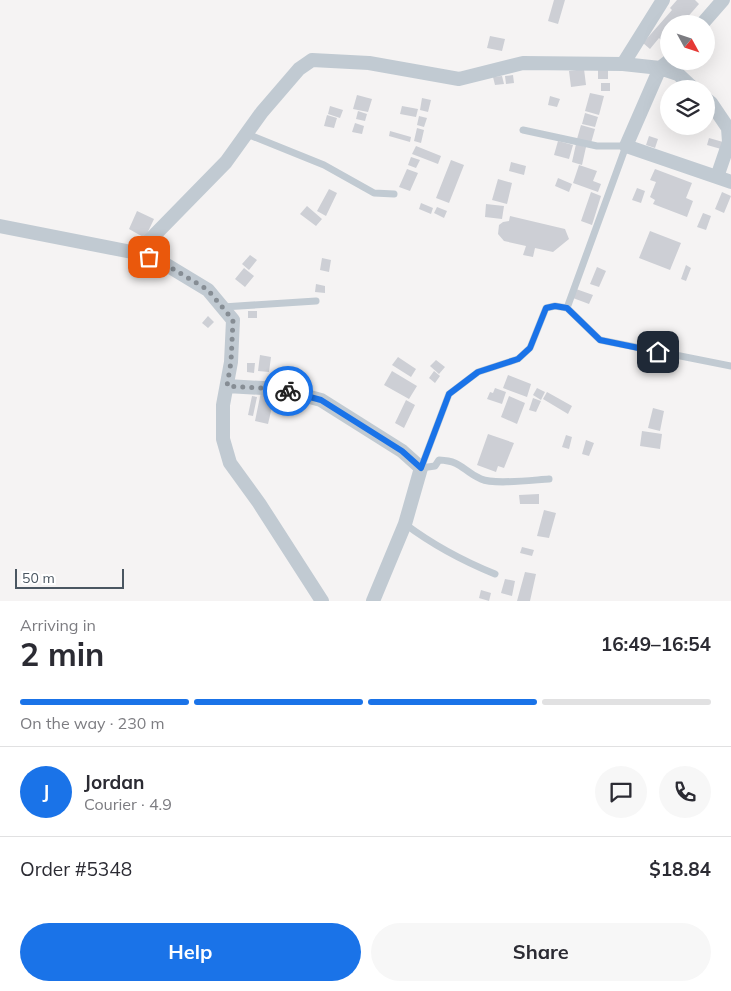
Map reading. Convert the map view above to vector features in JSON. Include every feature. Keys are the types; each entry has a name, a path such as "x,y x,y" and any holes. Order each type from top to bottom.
{"street":[{"path":"623,64 663,0"},
{"path":"710,15 723,0"},
{"path":"137,252 226,162 262,112 299,69 312,60 369,63 459,79 523,63 660,65"},
{"path":"662,70 626,146 731,182"},
{"path":"672,70 684,80"},
{"path":"715,109 728,128 729,142 717,177"},
{"path":"0,226 137,252 160,261 208,290 233,320 231,362 223,405 223,439 230,463 259,503 322,601"},
{"path":"227,386 280,389 321,400 402,451 421,468 405,524 373,601"}],"lane":[{"path":"523,130 597,146 626,146 567,308"},
{"path":"247,134 324,165 374,193 394,194"},
{"path":"222,307 316,302"},
{"path":"549,479 482,480 453,460 439,460 435,466 421,468 449,394 478,372 518,359 530,348 546,308 555,306 567,308 600,340 731,366"},
{"path":"405,524 426,540 471,564 495,574"}],"building":[{"path":"554,0 565,0 558,24 548,21"},
{"path":"677,0 695,0 699,4 689,15 668,15 672,10 670,8"},
{"path":"660,24 660,39 650,49 643,43"},
{"path":"490,36 505,39 502,51 487,48"},
{"path":"584,69 586,85 571,87 569,71"},
{"path":"598,70 608,70 608,79 598,79"},
{"path":"513,75 514,83 506,84 505,76"},
{"path":"502,76 504,84 495,85 493,77"},
{"path":"601,83 610,83 610,91 601,91"},
{"path":"590,93 604,96 599,115 585,111"},
{"path":"357,95 372,99 368,112 353,109"},
{"path":"550,96 560,99 557,107 548,105"},
{"path":"422,98 431,100 428,112 420,110"},
{"path":"330,106 343,110 340,118 328,114"},
{"path":"402,106 418,109 416,117 400,114"},
{"path":"358,111 367,114 365,121 356,119"},
{"path":"585,113 598,117 595,127 582,124"},
{"path":"327,115 337,118 334,128 324,126"},
{"path":"419,116 427,118 424,127 417,125"},
{"path":"355,123 364,126 362,134 352,132"},
{"path":"581,125 595,129 591,143 577,139"},
{"path":"417,128 424,130 421,143 414,141"},
{"path":"390,131 411,137 410,142 389,136"},
{"path":"649,136 658,139 655,148 646,145"},
{"path":"709,138 723,142 721,149 707,145"},
{"path":"558,141 573,145 569,159 554,155"},
{"path":"576,144 586,147 582,165 572,162"},
{"path":"416,146 441,156 438,164 412,154"},
{"path":"411,157 420,160 416,168 408,165"},
{"path":"451,160 464,165 449,203 436,198"},
{"path":"511,162 526,166 524,175 509,171"},
{"path":"579,165 597,171 593,181 601,184 598,192 573,183"},
{"path":"407,169 418,173 410,191 399,187"},
{"path":"655,169 692,183 686,198 693,201 687,217 653,204 655,200 650,197 656,182 650,180"},
{"path":"558,178 572,184 569,192 555,186"},
{"path":"498,179 512,183 507,204 492,200"},
{"path":"637,188 645,191 641,203 632,200"},
{"path":"329,189 337,193 326,216 317,211"},
{"path":"591,192 601,196 592,225 581,221"},
{"path":"722,192 731,196 724,213 715,209"},
{"path":"421,203 433,208 431,214 419,209"},
{"path":"486,204 504,206 502,219 485,217"},
{"path":"307,206 322,219 316,226 300,214"},
{"path":"437,207 447,211 444,218 434,213"},
{"path":"137,211 154,219 145,238 129,229"},
{"path":"703,213 711,216 706,230 697,227"},
{"path":"510,216 565,229 569,239 553,252 535,248 533,257 523,255 526,246 504,241 498,234 499,225 509,221"},
{"path":"650,231 681,243 670,270 639,258"},
{"path":"250,255 257,260 249,270 242,264"},
{"path":"322,258 331,260 329,272 320,270"},
{"path":"686,265 691,268 686,281 681,279"},
{"path":"597,267 606,271 599,287 590,284"},
{"path":"244,268 254,276 245,287 235,279"},
{"path":"316,284 325,286 325,293 315,292"},
{"path":"576,289 593,295 589,304 573,298"},
{"path":"248,311 257,311 257,318 248,318"},
{"path":"208,316 214,322 208,328 202,323"},
{"path":"260,355 271,357 269,372 258,371"},
{"path":"398,357 416,369 411,377 392,365"},
{"path":"436,360 445,367 439,374 430,366"},
{"path":"247,363 255,363 254,373 247,372"},
{"path":"392,371 417,386 409,399 384,385"},
{"path":"434,371 440,376 435,383 429,378"},
{"path":"508,375 531,384 527,397 503,388"},
{"path":"495,388 506,392 502,404 487,399 490,392 493,393"},
{"path":"537,388 545,392 541,400 533,395"},
{"path":"261,392 275,395 274,398 296,403 294,412 272,407 268,424 255,421"},
{"path":"547,392 572,406 568,414 543,399"},
{"path":"252,396 257,397 253,416 248,415"},
{"path":"509,396 525,403 517,424 501,417"},
{"path":"533,398 541,401 536,412 529,410"},
{"path":"406,400 415,405 404,428 395,423"},
{"path":"653,408 664,411 660,431 648,428"},
{"path":"642,431 662,434 660,449 640,446"},
{"path":"488,434 514,443 504,468 498,466 496,472 477,465"},
{"path":"566,435 572,437 569,449 562,447"},
{"path":"586,440 594,443 589,456 582,454"},
{"path":"539,494 539,504 520,504 519,495"},
{"path":"544,510 556,513 549,538 537,536"},
{"path":"522,547 534,550 532,556 520,553"},
{"path":"525,572 536,574 530,601 517,601"},
{"path":"505,579 515,581 512,596 501,593"},
{"path":"481,590 491,593 489,601 479,598"}],"way so far":[{"path":"149,257 160,261 208,290 233,320 231,362 227,386 288,391"}],"route":[{"path":"288,391 321,400 402,451 421,468 449,394 478,372 518,359 530,348 546,308 555,306 567,308 600,340 658,352"}]}
